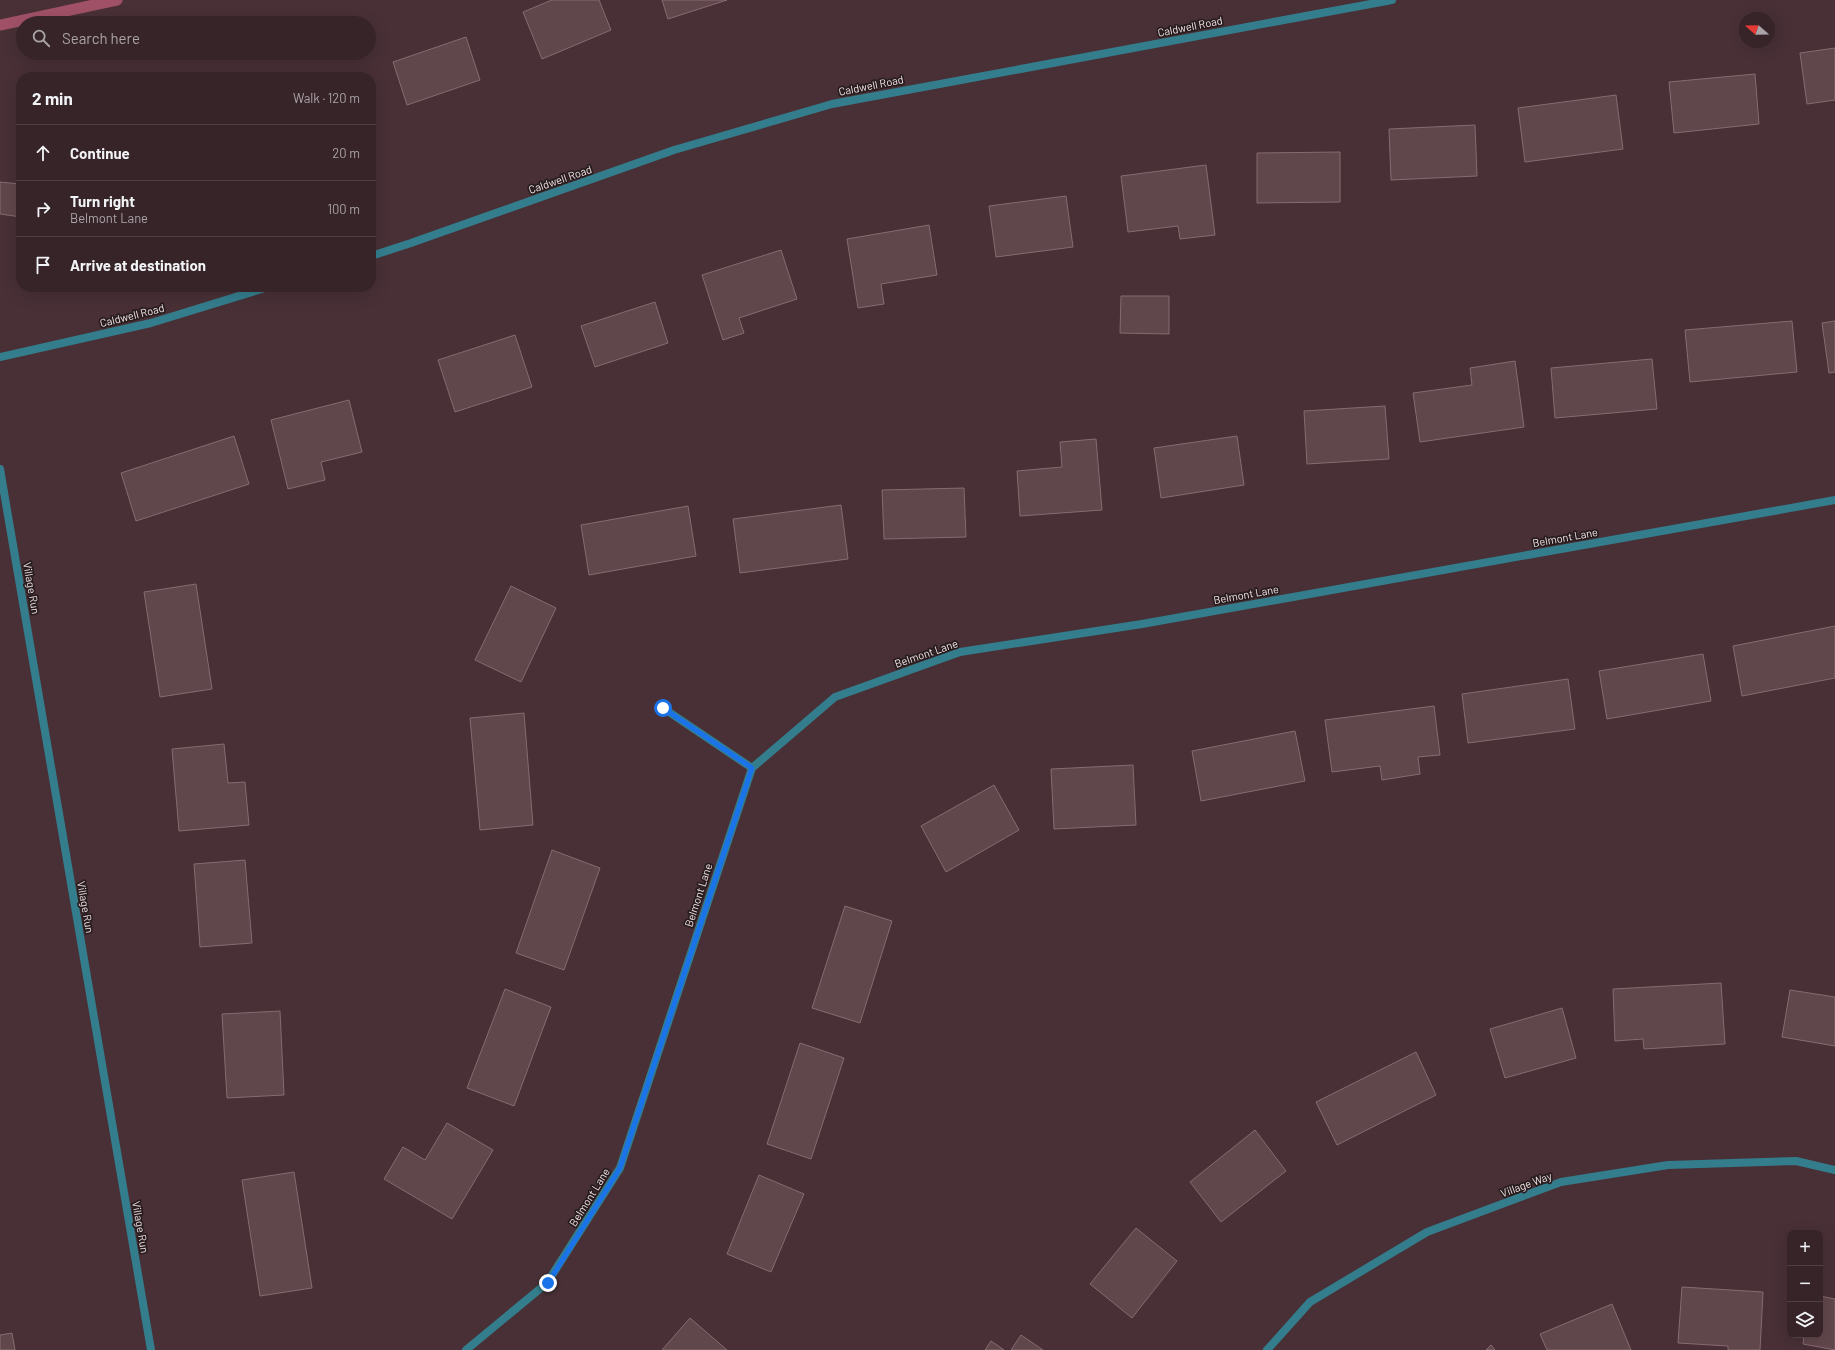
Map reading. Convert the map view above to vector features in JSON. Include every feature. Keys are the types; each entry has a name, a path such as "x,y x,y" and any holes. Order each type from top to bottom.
{"street":[{"name":"Caldwell Road","path":"376,254 674,150 832,104 1392,0"},
{"name":"Caldwell Road","path":"0,357 151,322 251,292"},
{"name":"Village Run","path":"0,469 151,1350"},
{"name":"Belmont Lane","path":"466,1350 548,1283 620,1168 752,768 835,697 960,652 1142,624 1835,500"},
{"path":"663,708 752,768"},
{"name":"Village Way","path":"1267,1350 1310,1302 1426,1232 1561,1182 1668,1165 1796,1161 1835,1170"}],"building":[{"path":"552,0 599,0 611,30 542,59 523,12"},
{"path":"662,0 727,0 668,19"},
{"path":"466,37 480,80 407,105 393,62"},
{"path":"1835,48 1835,100 1807,104 1800,53"},
{"path":"1755,74 1759,124 1674,133 1669,82"},
{"path":"1616,95 1623,149 1525,162 1518,108"},
{"path":"1475,125 1477,176 1391,180 1389,129"},
{"path":"1340,152 1340,202 1257,203 1257,153"},
{"path":"1206,165 1215,235 1180,239 1178,226 1128,232 1121,176"},
{"path":"0,182 16,184 16,216 0,214"},
{"path":"1066,196 1073,247 996,257 989,206"},
{"path":"929,225 937,275 881,284 884,304 858,308 847,239"},
{"path":"781,250 797,299 739,318 744,333 723,340 702,275"},
{"path":"1121,296 1169,296 1169,334 1120,333"},
{"path":"655,302 668,343 595,367 581,326"},
{"path":"1792,321 1797,372 1690,382 1685,330"},
{"path":"1835,321 1835,372 1829,373 1822,323"},
{"path":"515,335 532,387 455,412 438,360"},
{"path":"1652,359 1657,409 1555,418 1551,368"},
{"path":"1515,361 1524,427 1420,442 1413,393 1472,385 1470,368"},
{"path":"349,400 362,452 321,462 325,480 288,489 271,420"},
{"path":"1385,406 1389,459 1307,464 1304,411"},
{"path":"234,436 249,484 136,521 121,473"},
{"path":"1237,436 1244,485 1161,498 1154,448"},
{"path":"1096,439 1102,510 1020,516 1017,471 1062,467 1060,442"},
{"path":"964,488 966,537 884,539 882,490"},
{"path":"841,505 848,559 740,573 733,519"},
{"path":"688,506 696,556 589,575 581,525"},
{"path":"196,584 212,689 160,697 144,592"},
{"path":"511,586 556,608 521,682 475,660"},
{"path":"1835,626 1835,678 1742,696 1733,646"},
{"path":"1703,654 1711,701 1607,719 1599,671"},
{"path":"1568,679 1575,729 1468,743 1462,694"},
{"path":"1434,706 1440,755 1418,757 1420,774 1382,780 1380,766 1332,772 1325,720"},
{"path":"524,713 533,825 480,830 470,718"},
{"path":"1295,731 1305,781 1201,801 1192,751"},
{"path":"224,744 228,783 245,782 249,825 179,831 172,749"},
{"path":"1133,765 1136,825 1054,829 1051,769"},
{"path":"994,785 1019,830 946,872 921,826"},
{"path":"552,850 600,868 564,970 516,953"},
{"path":"245,860 252,943 200,947 194,864"},
{"path":"845,906 892,921 860,1023 812,1008"},
{"path":"1721,983 1725,1044 1644,1049 1643,1039 1615,1041 1613,989"},
{"path":"505,989 551,1007 514,1106 467,1088"},
{"path":"1790,990 1835,997 1835,1046 1782,1037"},
{"path":"1562,1008 1576,1058 1505,1078 1490,1029"},
{"path":"280,1011 284,1095 227,1098 222,1014"},
{"path":"800,1043 844,1058 811,1159 767,1144"},
{"path":"1416,1052 1436,1095 1337,1145 1316,1102"},
{"path":"447,1123 493,1150 452,1219 384,1179 403,1147 425,1160"},
{"path":"1255,1130 1286,1171 1221,1222 1190,1182"},
{"path":"294,1172 312,1288 260,1296 242,1180"},
{"path":"759,1175 804,1194 771,1272 727,1254"},
{"path":"1136,1228 1177,1261 1132,1318 1090,1284"},
{"path":"1682,1287 1763,1292 1760,1350 1728,1350 1728,1346 1678,1343"},
{"path":"1823,1297 1835,1299 1835,1350 1803,1344 1804,1338 1823,1338"},
{"path":"1612,1304 1631,1350 1547,1350 1540,1334"},
{"path":"690,1318 727,1350 662,1350"},
{"path":"12,1333 15,1350 0,1350 0,1335"},
{"path":"1021,1335 1043,1350 1011,1350"},
{"path":"991,1341 1004,1350 985,1350"},
{"path":"1491,1345 1495,1350 1486,1350"}],"waterway":[{"path":"42,16 117,0"},
{"path":"0,25 16,22"}],"route":[{"path":"548,1283 620,1168 752,768 663,708"}]}
